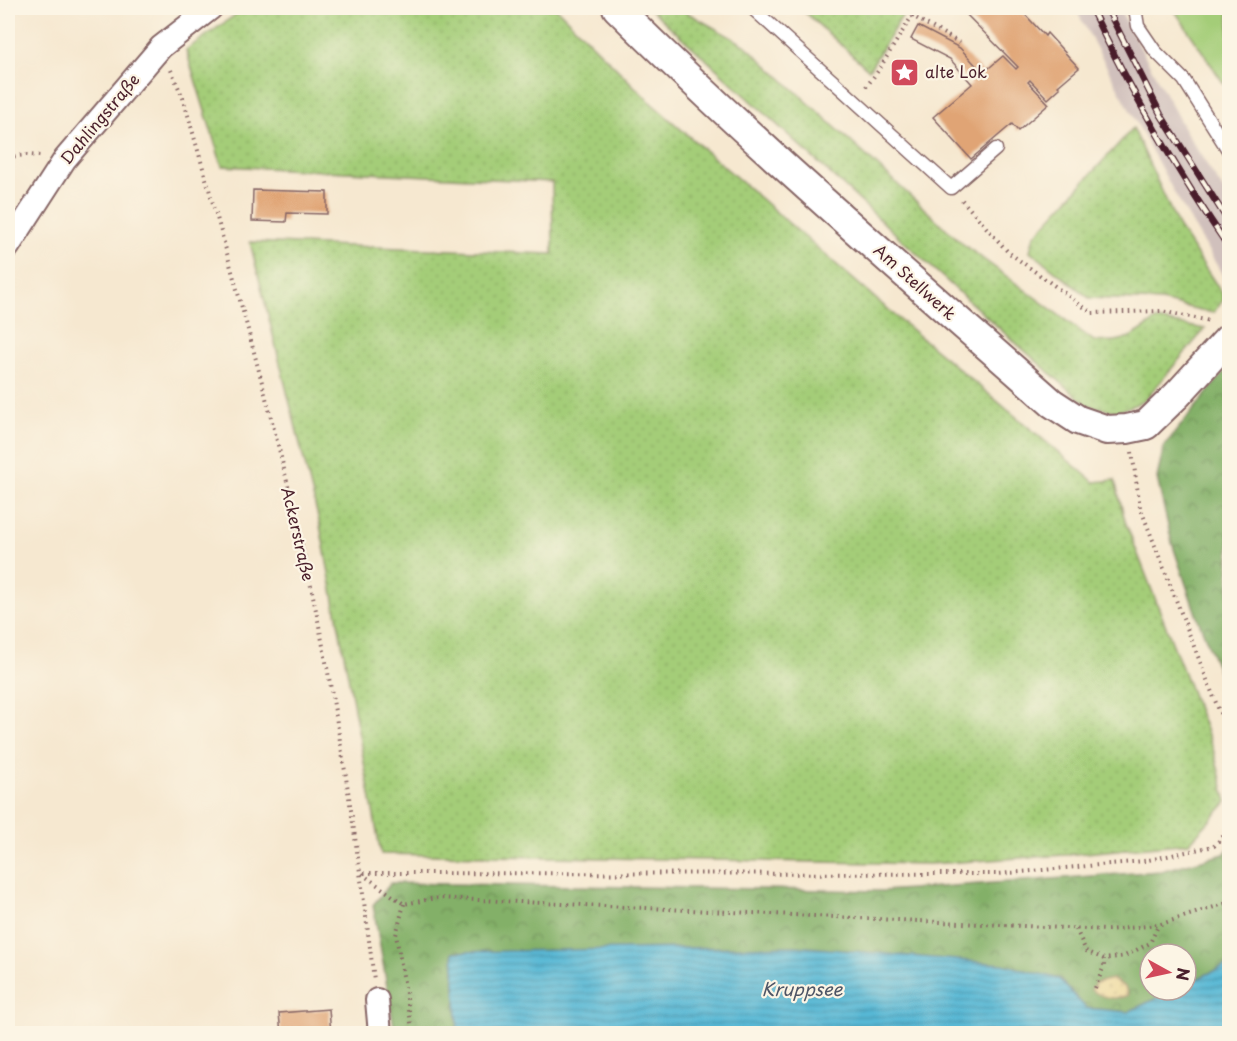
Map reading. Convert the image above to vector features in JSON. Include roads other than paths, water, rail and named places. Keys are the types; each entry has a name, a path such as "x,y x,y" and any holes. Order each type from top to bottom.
{"street":[{"name":"Dahlingstraße","path":"8,247 65,159 161,47 211,8"},
{"name":"Am Stellwerk","path":"617,8 675,66 878,249 1052,403 1078,420 1107,430 1146,425 1177,395 1223,333"},
{"path":"377,1000 380,1034"}],"lane":[{"path":"752,8 951,188 996,149"},
{"path":"1135,8 1138,26 1155,51 1184,80 1230,153"}],"water":[{"name":"Kruppsee","path":"795,946 1003,964 1059,979 1086,1008 1128,1012 1149,1002 1198,1002 1198,978 1229,964 1229,1033 458,1033 453,952"}],"railway":[{"path":"1091,8 1156,131 1230,249"},
{"path":"1107,8 1161,115 1230,224"}],"place":[{"name":"alte Lok","path":"904,72"}]}
